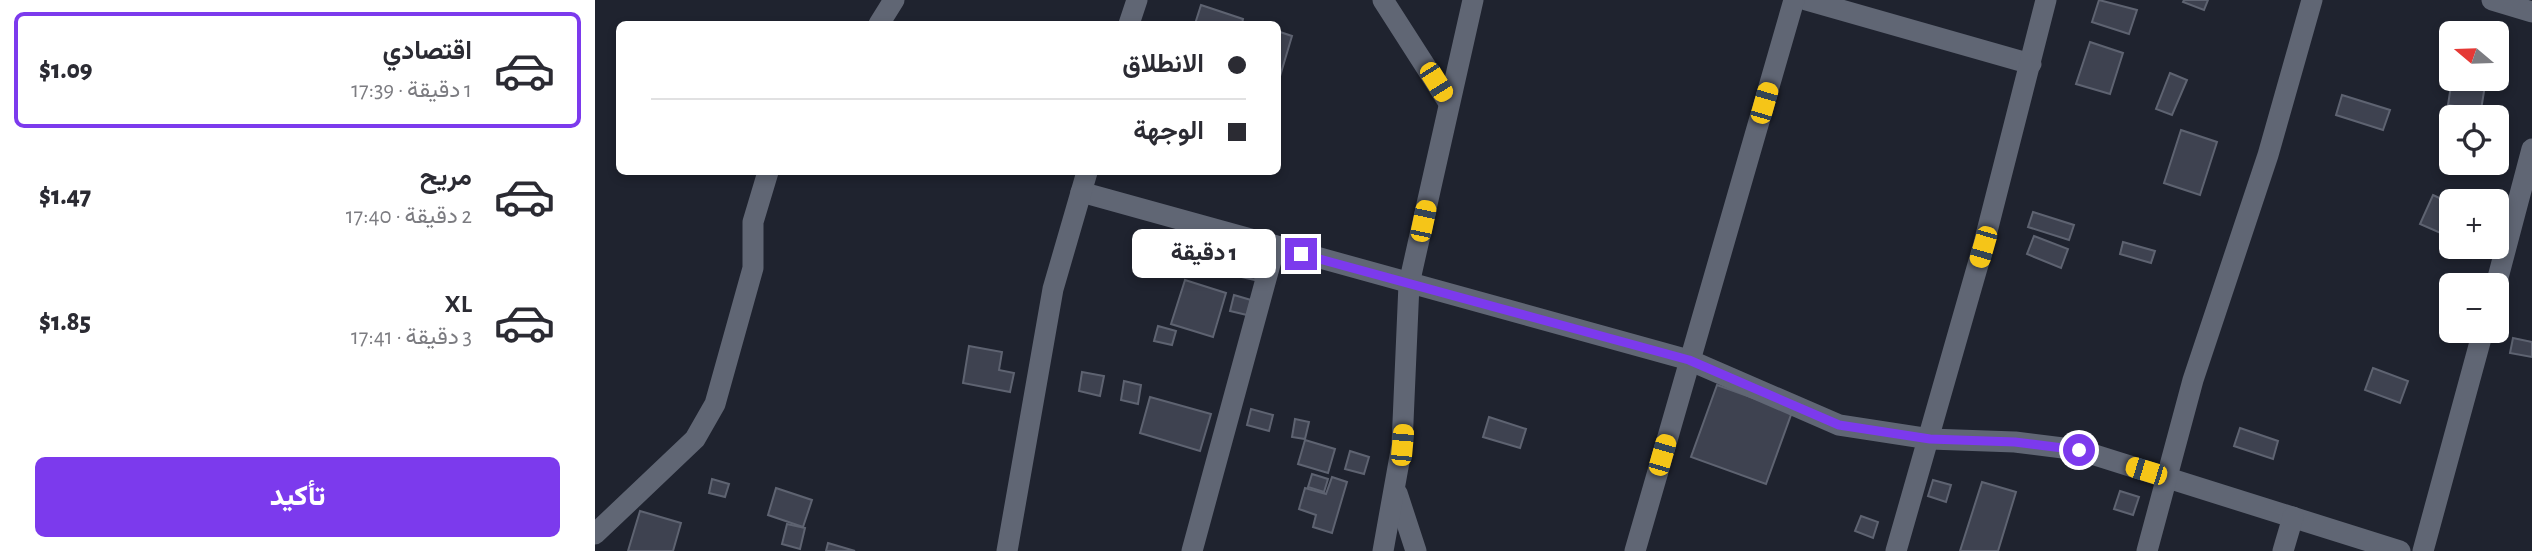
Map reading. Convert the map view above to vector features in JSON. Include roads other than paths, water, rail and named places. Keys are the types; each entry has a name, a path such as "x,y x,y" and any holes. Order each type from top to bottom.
{"street":[{"path":"881,21 894,0"},
{"path":"1130,21 1137,0"},
{"path":"1383,0 1448,103"},
{"path":"1384,551 1397,491 1406,400 1409,284 1473,0"},
{"path":"1635,551 1794,0"},
{"path":"1806,0 2031,64"},
{"path":"1896,551 1930,439 2046,0"},
{"path":"2147,551 2193,380 2268,155 2312,0"},
{"path":"2492,0 2532,12"},
{"path":"2500,273 2528,186 2532,149"},
{"path":"595,534 695,439 715,404 753,268 753,222 767,175"},
{"path":"1007,551 1053,289 1086,175"},
{"path":"1081,192 1689,360 1839,425 1930,439 2015,442 2079,450 2400,551"},
{"path":"1192,551 1275,246"},
{"path":"2423,551 2480,343"},
{"path":"1397,491 1416,551"},
{"path":"2283,551 2293,517"}]}
